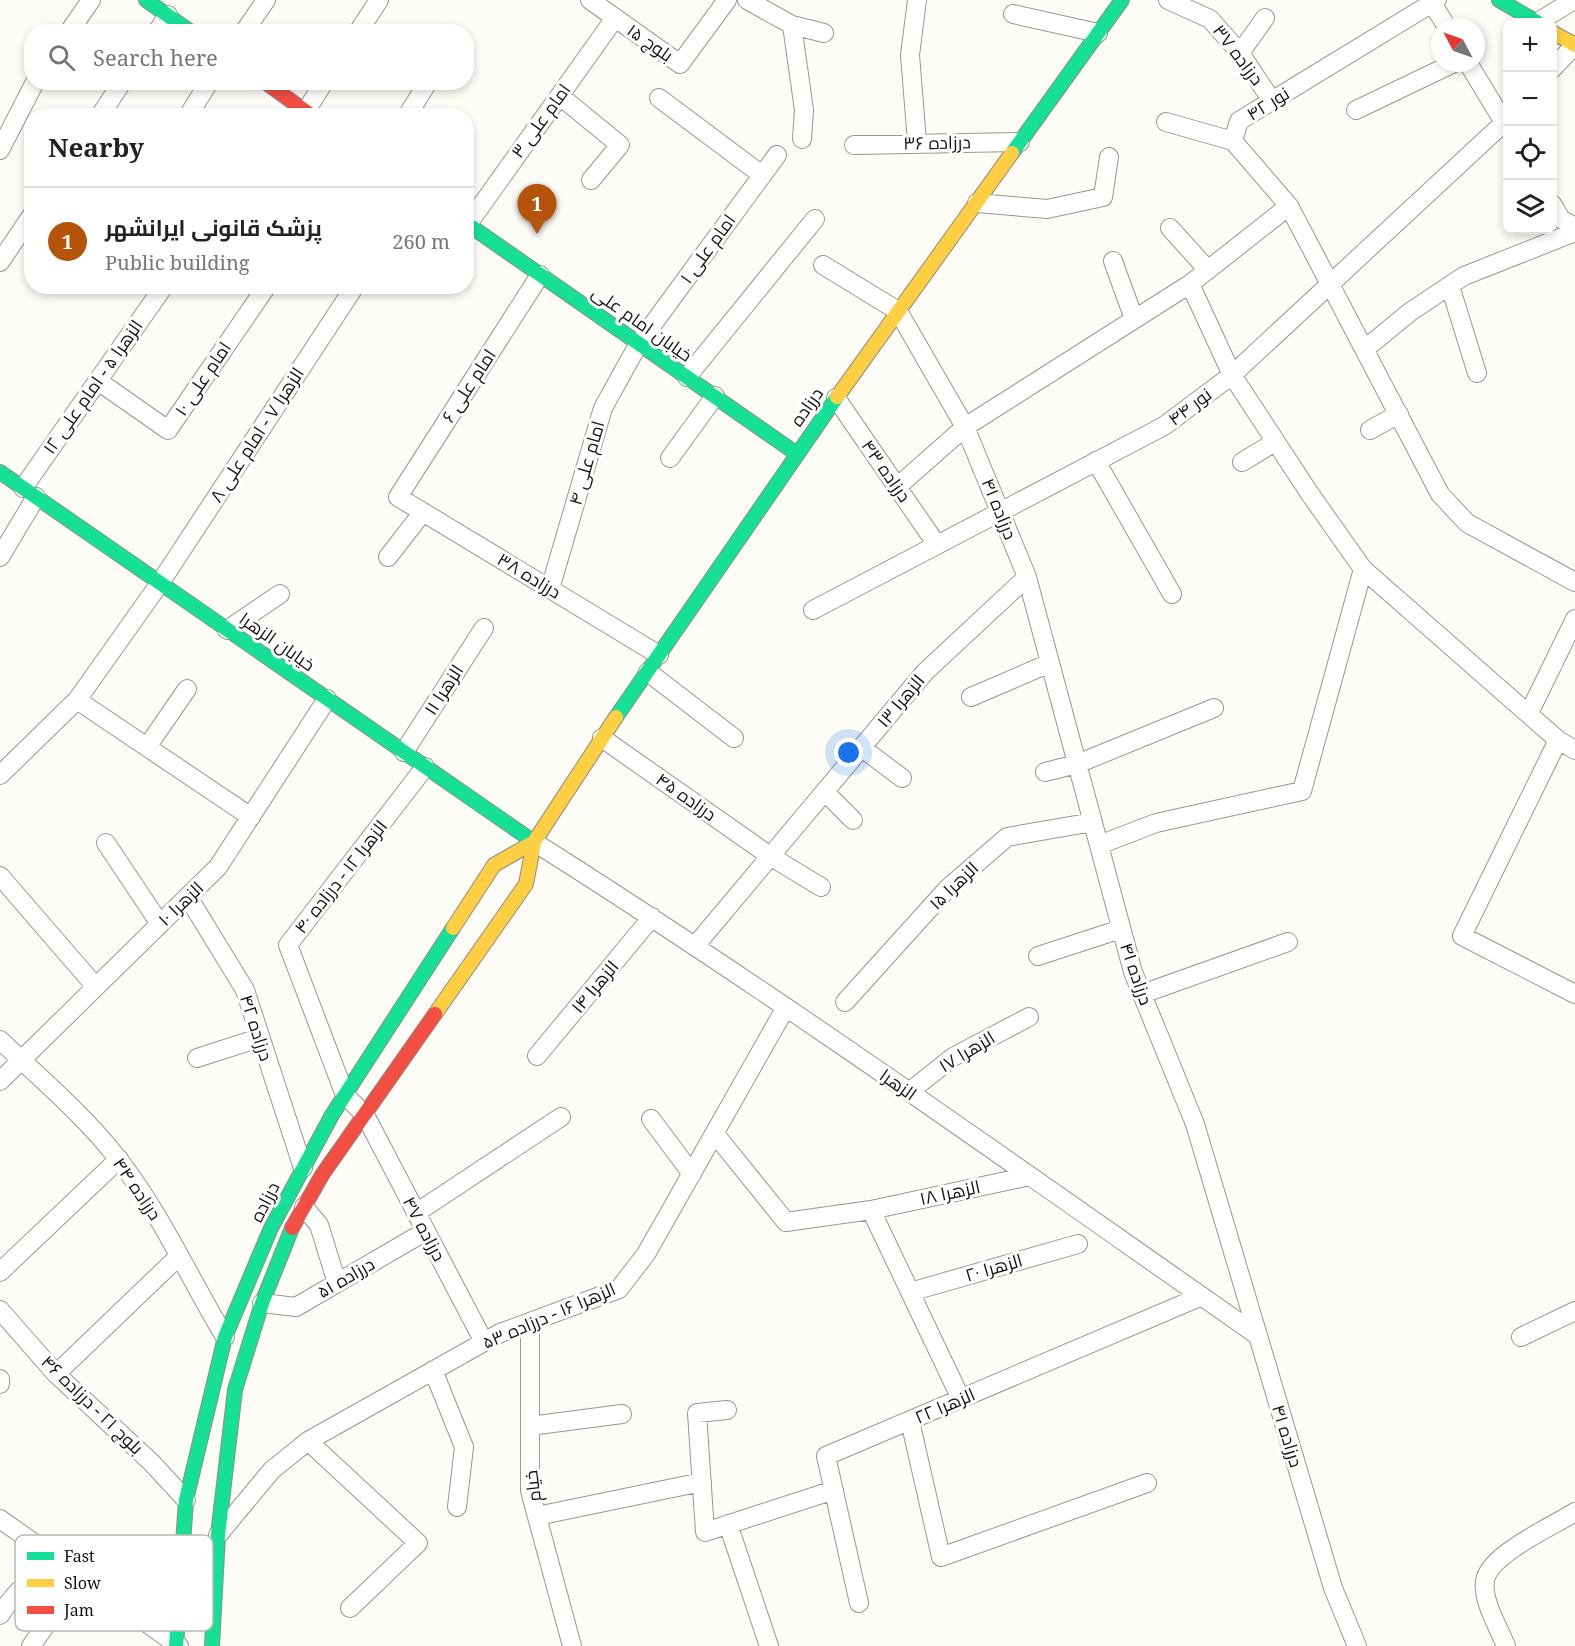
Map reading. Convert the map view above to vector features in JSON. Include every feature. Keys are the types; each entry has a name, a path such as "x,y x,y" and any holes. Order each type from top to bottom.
{"main road":[{"path":"146,0 180,24"},
{"name":"درزاده","path":"213,1628 218,1535 235,1390 262,1303 287,1236 322,1175 526,884 534,842 602,738 836,398 1122,0"},
{"path":"1499,0 1531,18"},
{"path":"1557,35 1575,45"},
{"path":"274,90 295,108"},
{"name":"خیابان امام علی","path":"474,228 797,454"},
{"name":"خیابان الزهرا","path":"0,472 534,842"},
{"name":"درزاده","path":"184,1535 186,1500 225,1337 271,1228 345,1095 494,865 534,842"},
{"name":"درزاده","path":"212,1646 213,1631"}],"street":[{"path":"74,24 91,0"},
{"path":"250,24 266,0"},
{"path":"363,24 378,0"},
{"name":"بلوچ ۱۵","path":"590,0 680,64 727,0"},
{"path":"747,0 792,25 824,33"},
{"path":"917,0 910,55 917,142"},
{"name":"درزاده ۳۷","path":"1168,0 1210,19 1240,53 1272,101"},
{"path":"1545,18 1574,0"},
{"name":"نور ۴۲","path":"1442,18 1434,1 1239,121 1233,141 1289,206 1440,494 1467,523 1575,582"},
{"path":"1013,14 1098,33"},
{"path":"162,24 168,15"},
{"name":"امام علی ۳","path":"474,213 615,18"},
{"path":"1240,53 1265,18"},
{"path":"792,25 804,110 802,139"},
{"path":"1557,64 1575,45"},
{"path":"1356,110 1435,72"},
{"path":"1474,72 1503,119"},
{"path":"0,150 31,90"},
{"path":"105,108 117,90"},
{"path":"193,108 204,90"},
{"path":"302,108 317,90"},
{"path":"412,108 423,90"},
{"path":"560,96 620,145 591,180"},
{"path":"659,98 762,175"},
{"path":"1166,122 1233,141"},
{"name":"نور ۴۴","path":"813,610 1164,426 1232,375 1504,126"},
{"name":"درزاده ۳۶","path":"854,145 917,142 1020,142"},
{"name":"امام علی ۱","path":"639,343 777,155"},
{"path":"977,203 1047,209 1103,197 1109,157"},
{"path":"897,487 965,427 1190,284 1289,206"},
{"path":"1365,349 1410,312 1464,276 1575,230 1561,219 1557,212"},
{"path":"687,377 815,219"},
{"path":"0,262 24,227"},
{"path":"1170,228 1208,270"},
{"path":"1113,261 1134,319"},
{"path":"823,265 898,311"},
{"name":"امام علی ۶","path":"398,497 540,275"},
{"path":"1190,284 1232,375 1275,442 1363,569 1529,712 1558,741 1575,750"},
{"path":"1450,286 1477,373"},
{"name":"الزهرا ۵ - امام علی ۱۲","path":"0,557 29,492 98,381 158,294"},
{"name":"امام علی ۱۰","path":"98,381 168,430 262,294"},
{"name":"الزهرا ۷ - امام علی ۸","path":"0,775 77,700 160,583 350,294"},
{"name":"درزاده ۴۱","path":"898,311 965,427 1027,577 1121,929 1142,994 1194,1124 1333,1588 1358,1646"},
{"name":"امام علی ۴","path":"550,589 603,408 639,343"},
{"path":"670,458 715,396"},
{"name":"درزاده ۴۳","path":"836,398 937,545"},
{"path":"1370,430 1399,414"},
{"path":"1242,462 1275,442"},
{"path":"1096,461 1172,594"},
{"name":"درزاده ۳۸","path":"398,497 659,655"},
{"path":"388,557 423,512"},
{"path":"1099,845 1156,823 1302,791 1363,569"},
{"name":"الزهرا ۱۳","path":"694,946 925,672 1027,577"},
{"path":"227,630 280,594"},
{"path":"1529,712 1575,619"},
{"name":"الزهرا ۱۱","path":"404,752 484,628"},
{"path":"971,697 1050,663"},
{"path":"648,672 734,738"},
{"path":"147,747 187,689"},
{"name":"الزهرا ۱۰","path":"0,1081 218,867 327,699"},
{"path":"77,700 251,817"},
{"path":"1045,772 1077,764 1214,708"},
{"name":"درزاده ۴۵","path":"602,738 770,856 821,887"},
{"path":"1558,741 1462,936 1575,994"},
{"path":"862,748 902,778"},
{"name":"الزهرا ۱۲ - درزاده ۴۰","path":"345,1095 288,945 425,767"},
{"path":"825,792 853,820"},
{"name":"الزهرا ۱۵","path":"845,1002 948,888 1007,837 1093,822"},
{"name":"الزهرا","path":"534,842 652,917 786,1007 1257,1335"},
{"path":"106,843 160,924"},
{"path":"0,876 96,987"},
{"name":"درزاده ۴۲","path":"188,897 245,990 303,1168"},
{"name":"الزهرا ۱۴","path":"537,1056 652,917"},
{"path":"1038,956 1121,929"},
{"path":"1142,994 1288,942"},
{"name":"الزهرا ۱۶ - درزاده ۵۳","path":"218,1535 272,1470 308,1441 484,1342 530,1322 619,1289 646,1254 786,1007"},
{"name":"الزهرا ۱۷","path":"909,1092 953,1057 1029,1017"},
{"path":"197,1058 259,1038"},
{"name":"درزاده ۴۴","path":"0,1040 60,1094 119,1160 150,1204 225,1337"},
{"name":"درزاده ۴۷","path":"345,1095 365,1115 484,1342"},
{"path":"416,1214 561,1117"},
{"path":"651,1119 692,1174"},
{"name":"الزهرا ۱۸","path":"715,1134 786,1222 871,1210 1030,1176"},
{"path":"0,1272 119,1160"},
{"path":"304,1207 319,1225 337,1283"},
{"path":"871,1210 961,1399"},
{"name":"درزاده ۵۱","path":"262,1303 296,1307 426,1231"},
{"name":"الزهرا ۲۰","path":"910,1292 1078,1244"},
{"path":"56,1374 178,1257"},
{"name":"الزهرا ۲۲","path":"859,1604 826,1456 1202,1296"},
{"name":"بلوچ ۲۱ - درزاده ۴۶","path":"0,1310 56,1374 152,1463 186,1500"},
{"path":"1521,1337 1575,1311"},
{"name":"خیام","path":"530,1322 530,1491 572,1646"},
{"path":"433,1370 464,1447 457,1507"},
{"path":"0,1379 0,1384"},
{"path":"727,1410 698,1413 705,1532 834,1490"},
{"path":"530,1426 622,1414"},
{"path":"910,1420 941,1557 1147,1483"},
{"path":"308,1441 418,1543 350,1608"},
{"path":"537,1516 702,1482"},
{"path":"1506,1646 1485,1593 1485,1579 1497,1559 1575,1512"},
{"path":"0,1519 22,1535"},
{"path":"728,1524 769,1646"},
{"path":"0,1615 15,1597"},
{"path":"31,1646 40,1631"},
{"path":"156,1631 176,1645"}],"traffic: fast":[{"path":"146,0 180,24"},
{"path":"1012,153 1122,0"},
{"path":"1499,0 1530,18"},
{"path":"474,229 797,454"},
{"path":"616,717 837,397"},
{"path":"0,472 534,842"},
{"path":"184,1535 186,1500 225,1337 271,1228 332,1115 453,928"},
{"path":"213,1628 218,1535 235,1390 262,1303 292,1228"},
{"path":"176,1646 177,1631"},
{"path":"212,1646 213,1631"}],"traffic: slow":[{"path":"1557,35 1575,45"},
{"path":"837,397 1012,153"},
{"path":"435,1014 526,884 534,842 616,717"},
{"path":"453,928 494,865 534,842"}],"traffic: jam":[{"path":"276,90 301,108"},
{"path":"292,1228 322,1175 435,1014"}],"place":[{"name":"پزشک قانونی ایرانشهر","path":"537,234"}]}
